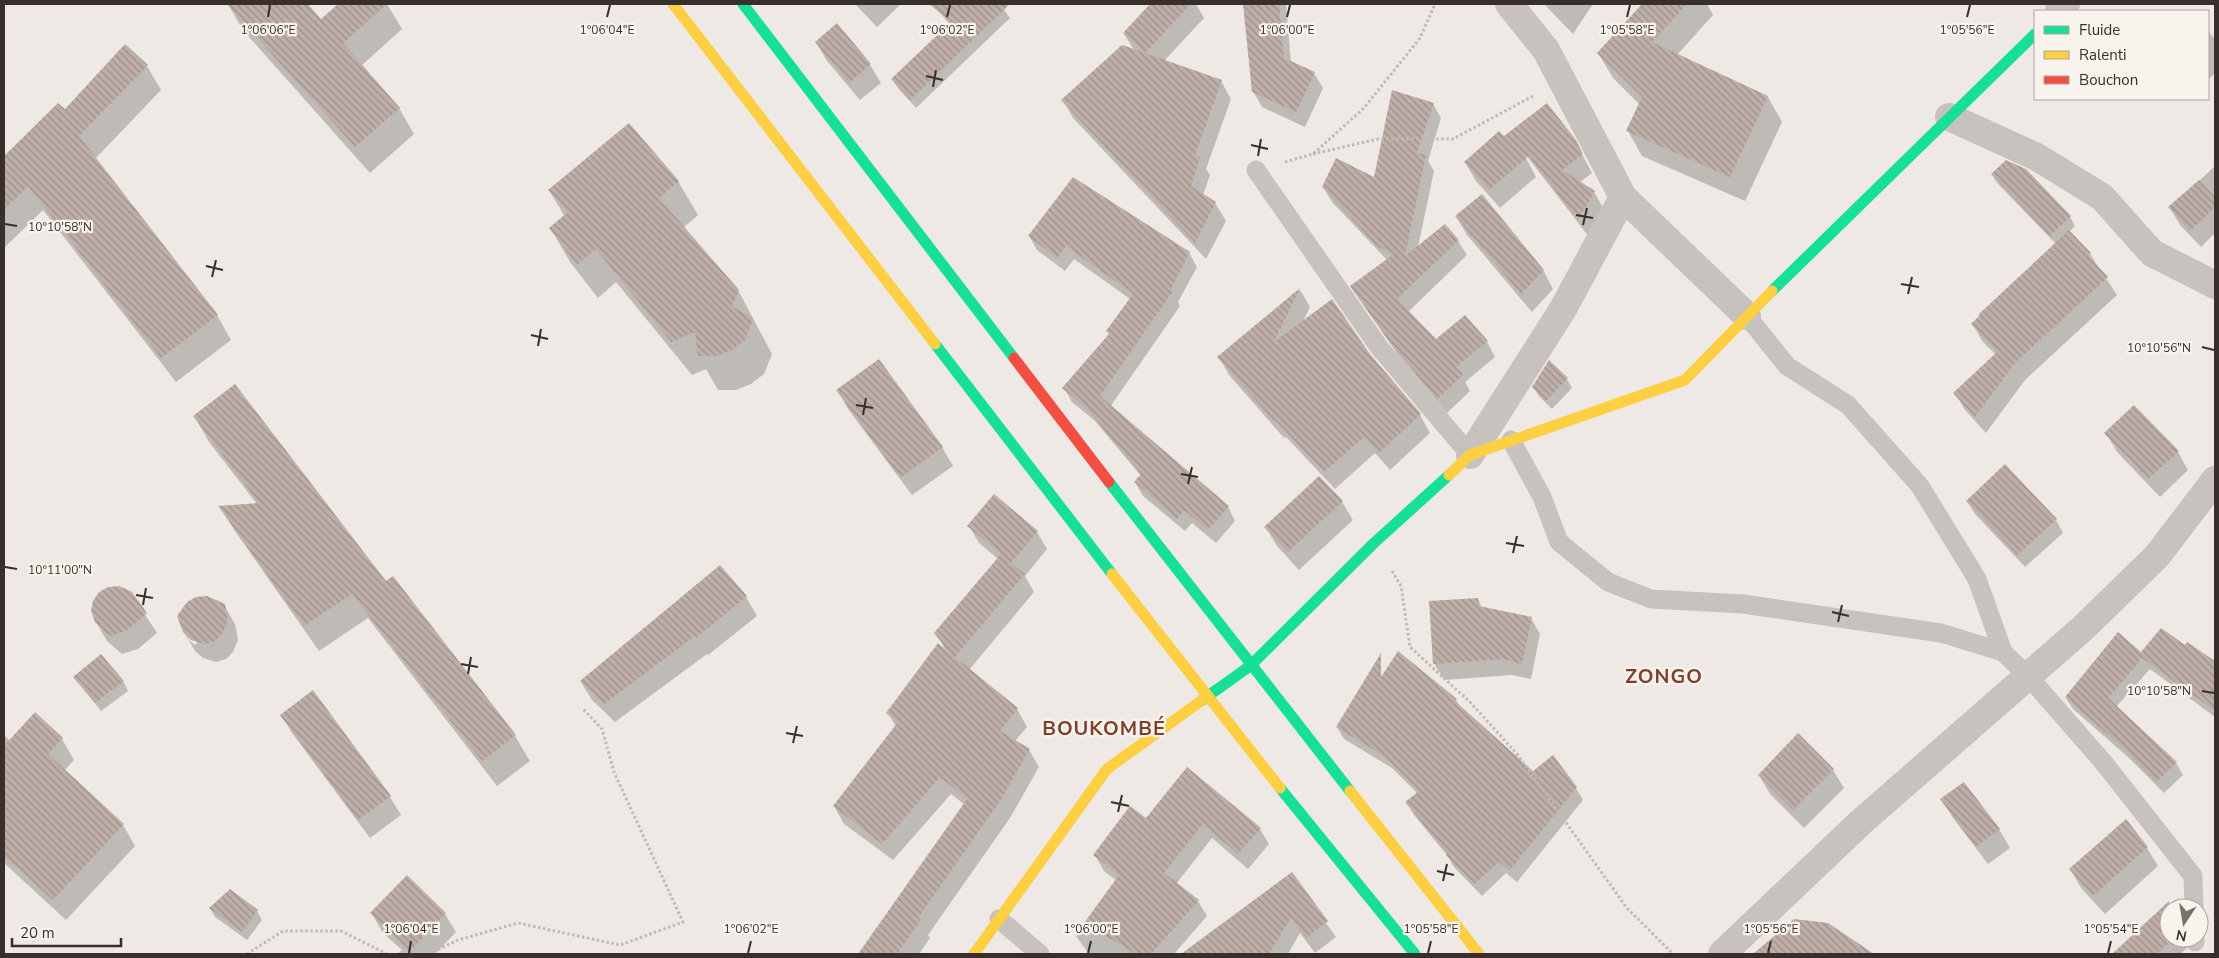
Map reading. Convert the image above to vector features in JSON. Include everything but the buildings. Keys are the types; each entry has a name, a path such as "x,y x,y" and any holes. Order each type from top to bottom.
{"main road":[{"path":"672,4 1207,696 1415,954"},
{"path":"744,4 1250,666 1480,954"},
{"path":"974,954 1107,769 1250,666 1374,542 1470,455 1686,380 1812,250 2034,35"}],"street":[{"path":"1509,4 1546,50 1623,197 1747,316"},
{"path":"1949,117 2035,156 2102,197 2152,254 2215,285"},
{"path":"1470,455 1563,308 1623,197"},
{"path":"1722,954 1861,822 2082,630 2156,556 2215,480"}],"lane":[{"path":"1256,170 1379,347 1470,455"},
{"path":"1747,316 1787,366 1848,405 1920,486 1977,579 2003,652 2028,677 2104,763 2193,876 2194,898"},
{"path":"1511,440 1542,497 1559,542 1608,582 1651,599 1743,604 1941,633 2003,652"},
{"path":"999,919 1040,954"}],"path":[{"path":"1313,154 1364,108 1420,38 1434,4"},
{"path":"1256,170 1378,139 1453,139 1513,105 1562,82"},
{"path":"1374,542 1401,586 1410,647 1470,702 1517,754 1627,908 1673,954"},
{"path":"429,954 458,940 518,923 620,945 683,922 614,772 602,729 583,708"},
{"path":"247,954 283,931 341,931 387,954"}],"traffic: fast":[{"path":"743,4 1014,358"},
{"path":"1772,291 2034,35"},
{"path":"935,344 1112,574"},
{"path":"1201,701 1250,666 1374,543 1449,475"},
{"path":"1109,482 1350,791"},
{"path":"1280,788 1415,954"}],"traffic: slow":[{"path":"673,4 935,344"},
{"path":"1449,475 1470,455 1685,380 1772,291"},
{"path":"1112,574 1280,788"},
{"path":"974,954 1107,769 1201,701"},
{"path":"1350,791 1479,954"}],"traffic: jam":[{"path":"1014,358 1109,482"}],"district":[{"name":"ZONGO","path":"1664,676"},
{"name":"BOUKOMBÉ","path":"1104,728"}]}
